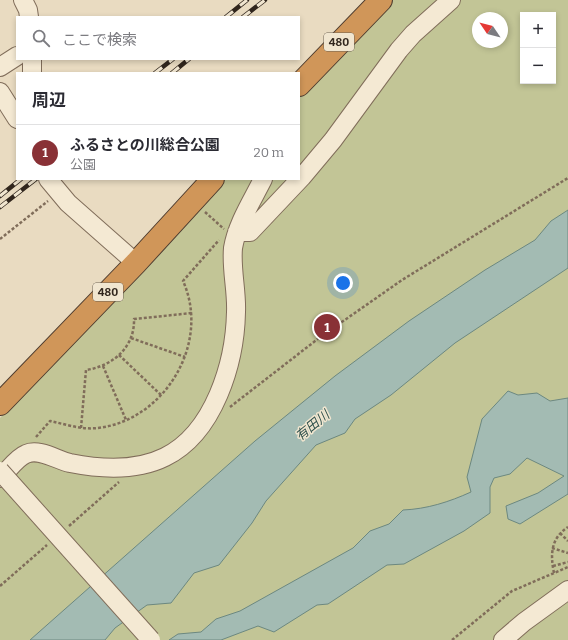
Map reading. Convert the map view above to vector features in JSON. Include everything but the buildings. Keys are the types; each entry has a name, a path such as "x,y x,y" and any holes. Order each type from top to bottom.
{"highway":[{"name":"480","path":"300,87 381,0"},
{"name":"480","path":"0,404 136,263 212,180"}],"street":[{"path":"23,0 28,10 29,16"},
{"path":"300,178 346,124 399,50 426,22 451,0"},
{"path":"0,67 16,57"},
{"path":"32,60 32,72"},
{"path":"0,92 16,117"},
{"path":"49,180 68,204 136,263"},
{"path":"0,478 27,453 37,452 77,464 127,467 159,460 188,442 210,413 224,376 233,345 236,305 233,250 230,230 262,180"},
{"path":"230,230 250,232 298,180"},
{"path":"0,471 150,640"},
{"path":"503,640 524,622 568,590"}],"path":[{"path":"226,410 319,338 402,280 568,178"},
{"path":"0,240 59,193"},
{"path":"21,457 50,421 81,428 99,428 126,420 142,411 161,395 176,376 185,357 191,334 192,313 189,294 183,281 224,234 230,230 203,210"},
{"path":"81,428 86,370 103,366 119,355 131,338 134,319 192,313"},
{"path":"131,338 185,357"},
{"path":"119,355 161,395"},
{"path":"103,366 126,420"},
{"path":"554,573 552,548 560,533 568,527"},
{"path":"560,533 568,540"},
{"path":"552,548 568,552"},
{"path":"553,566 568,562"},
{"path":"452,640 512,591 568,567"}],"green space":[{"path":"390,0 568,0 568,640 0,640 0,418 221,180 300,180 300,93"}],"water":[{"name":"有田川","path":"568,210 568,268 455,343 391,395 355,419 345,433 316,445 266,501 252,523 219,565 194,573 171,603 147,605 115,628 105,640 30,640 255,441 335,376 409,321 485,270 535,240 551,221"},
{"path":"508,391 518,395 537,393 550,401 568,398 568,494 520,524 508,519 506,506 538,493 564,476 527,458 510,474 494,478 490,487 490,513 464,531 404,564 387,565 328,604 317,605 274,632 258,626 221,640 169,640 178,634 201,632 216,619 240,611 353,548 370,531 389,524 403,510 438,504 471,492 467,477 482,419"}],"railway":[{"path":"227,16 247,0"},
{"path":"244,16 265,0"},
{"path":"156,72 172,60"},
{"path":"173,72 188,60"},
{"path":"0,196 20,180"},
{"path":"0,207 35,180"}],"place":[{"name":"ふるさとの川総合公園","path":"327,327"}]}
